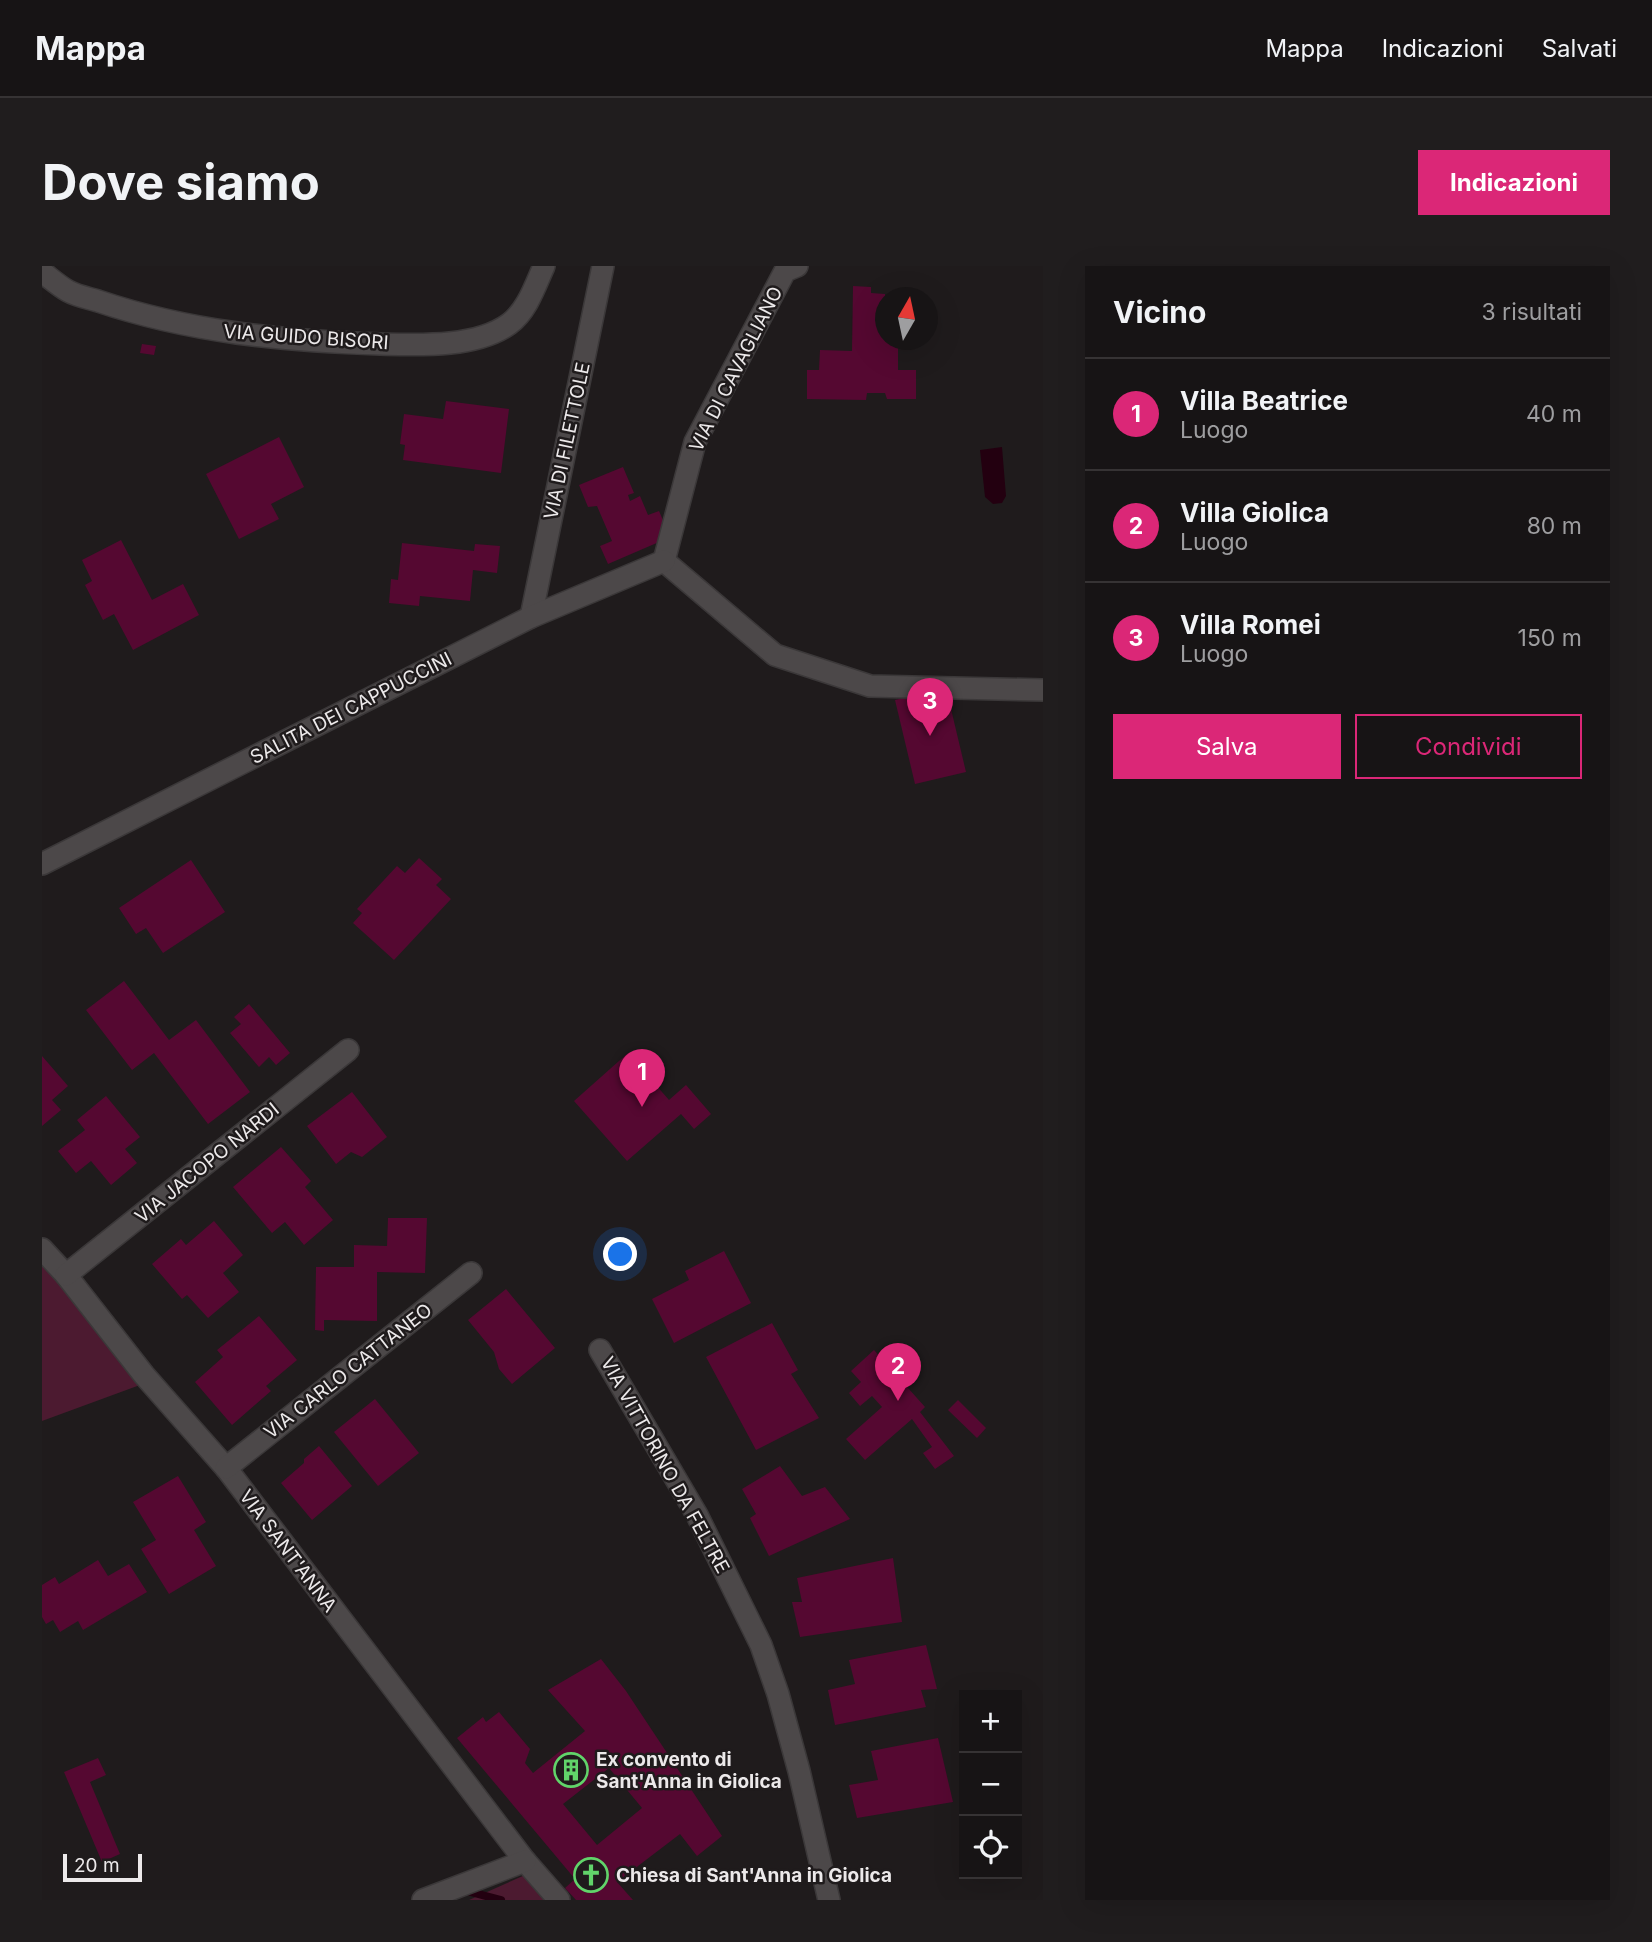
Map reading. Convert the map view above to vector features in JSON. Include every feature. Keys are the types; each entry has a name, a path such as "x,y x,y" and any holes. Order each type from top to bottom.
{"street":[{"name":"VIA GUIDO BISORI","path":"42,272 68,291 119,308 186,325 252,337 424,345 481,338 509,324 528,302 544,266"},
{"name":"VIA DI FILETTOLE","path":"531,617 603,266"},
{"name":"VIA DI CAVAGLIANO","path":"664,561 695,442 785,271 797,266"},
{"name":"SALITA DEI CAPPUCCINI","path":"42,864 531,617 664,561"},
{"path":"664,561 775,655 870,685 1043,690"},
{"name":"VIA JACOPO NARDI","path":"66,1275 348,1050"},
{"name":"VIA SANT'ANNA","path":"42,1249 66,1275 144,1375 226,1468 525,1861 559,1900"},
{"name":"VIA CARLO CATTANEO","path":"226,1468 471,1273"},
{"name":"VIA VITTORINO DA FELTRE","path":"600,1350 697,1515 761,1645 778,1694 799,1771 829,1900"},
{"path":"423,1900 525,1861"}],"shaded area":[{"path":"1002,447 1006,496 1002,503 993,504 985,497 980,450"},
{"path":"42,1259 140,1385 42,1421"},
{"path":"525,1875 546,1900 469,1900"}],"building":[{"path":"853,286 871,287 871,293 875,293 875,350 898,350 898,370 916,370 916,399 887,399 885,393 867,393 866,400 807,399 807,370 819,370 820,350 852,351"},
{"path":"142,344 156,346 154,355 140,353"},
{"path":"446,401 509,409 501,473 403,460 405,445 400,444 404,414 443,419"},
{"path":"279,437 304,487 271,504 279,519 239,539 206,474"},
{"path":"623,467 634,493 628,495 630,501 640,496 648,515 659,511 665,525 659,542 608,564 600,546 612,541 597,506 588,507 579,485"},
{"path":"121,540 152,600 183,584 199,615 133,650 114,614 103,620 85,585 92,581 82,560"},
{"path":"402,543 474,551 475,544 500,546 497,573 473,570 470,601 420,596 419,606 389,603 391,579 398,580"},
{"path":"946,688 966,772 915,784 895,700"},
{"path":"419,858 442,879 436,885 451,899 394,960 353,923 362,913 357,909 397,866 405,873"},
{"path":"191,860 225,912 163,953 146,928 136,934 119,908"},
{"path":"124,981 169,1040 196,1020 250,1092 208,1124 154,1053 132,1070 86,1010"},
{"path":"249,1004 290,1053 276,1065 269,1057 259,1067 230,1033 241,1024 234,1017"},
{"path":"628,1053 669,1100 686,1085 711,1114 694,1129 681,1114 627,1161 574,1101"},
{"path":"42,1056 68,1086 52,1100 61,1110 42,1126"},
{"path":"352,1092 387,1137 362,1157 351,1152 336,1164 307,1126"},
{"path":"106,1096 140,1137 125,1149 137,1163 111,1185 91,1161 76,1173 58,1151 85,1130 77,1120"},
{"path":"281,1147 311,1181 305,1187 333,1220 304,1245 285,1222 272,1233 233,1187"},
{"path":"388,1218 427,1218 425,1273 377,1272 377,1321 324,1320 324,1331 315,1330 316,1267 354,1267 354,1245 387,1246"},
{"path":"214,1221 243,1255 223,1273 239,1292 208,1318 187,1295 182,1299 152,1264 181,1239 186,1245"},
{"path":"724,1251 751,1303 674,1343 652,1299 689,1280 685,1271"},
{"path":"506,1289 555,1348 512,1384 499,1369 494,1352 468,1320"},
{"path":"259,1316 297,1360 266,1386 271,1391 232,1425 195,1382 223,1357 217,1350"},
{"path":"772,1323 798,1370 791,1374 819,1418 756,1450 706,1357"},
{"path":"874,1350 925,1407 920,1412 954,1456 935,1469 923,1453 932,1447 912,1419 865,1460 846,1439 882,1407 872,1396 860,1406 849,1393 861,1382 851,1371"},
{"path":"375,1399 419,1453 378,1486 334,1432"},
{"path":"958,1400 986,1428 977,1438 948,1410"},
{"path":"319,1446 352,1486 312,1520 281,1483"},
{"path":"780,1466 802,1496 825,1487 850,1519 769,1556 750,1518 756,1514 742,1489"},
{"path":"178,1476 206,1522 194,1530 216,1566 169,1594 141,1549 156,1540 133,1502"},
{"path":"893,1558 902,1622 800,1637 792,1602 802,1602 797,1578"},
{"path":"98,1560 108,1576 129,1564 147,1592 83,1630 78,1621 60,1632 53,1620 46,1624 42,1617 42,1585 55,1577 59,1584"},
{"path":"926,1645 937,1689 921,1690 926,1707 835,1725 828,1690 855,1684 849,1660"},
{"name":"Ex convento di Sant'Anna in Giolica","path":"601,1659 626,1691 722,1836 697,1856 680,1834 617,1882 633,1900 576,1900 565,1888 575,1879 457,1738 483,1717 486,1722 499,1712 530,1749 525,1763 533,1773 585,1731 548,1690","holes":["609,1768 642,1808 597,1845 563,1804"]},
{"path":"938,1738 953,1802 857,1818 849,1785 878,1780 871,1751"},
{"path":"98,1758 106,1775 90,1782 120,1854 102,1862 64,1772"}],"waterway":[{"path":"463,1893 467,1891 501,1900"}],"place":[{"name":"Villa Romei","path":"930,736"},
{"name":"Villa Beatrice","path":"642,1107"},
{"name":"Villa Giolica","path":"898,1401"},
{"name":"Ex convento di Sant'Anna in Giolica","path":"571,1770"},
{"name":"Chiesa di Sant'Anna in Giolica","path":"591,1875"}]}
